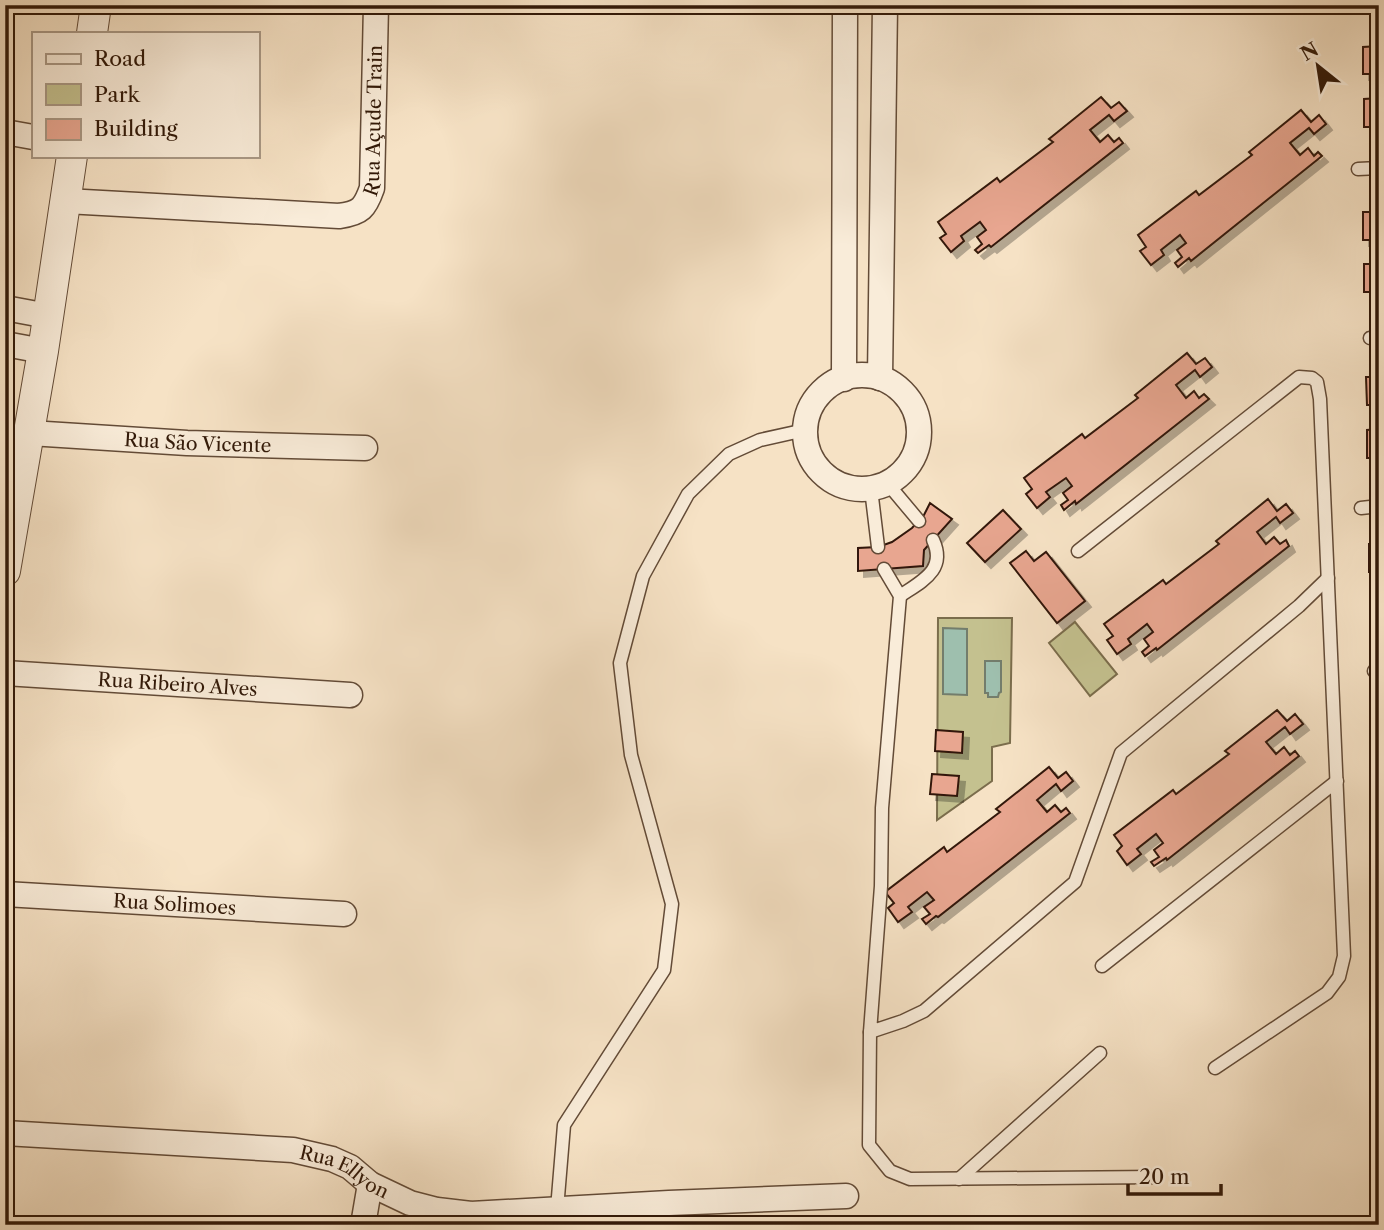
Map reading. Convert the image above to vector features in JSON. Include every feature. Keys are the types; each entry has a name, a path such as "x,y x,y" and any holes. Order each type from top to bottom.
{"street":[{"path":"92,32 96,5"},
{"name":"Rua Açude Train","path":"66,201 339,216 353,214 366,205 372,188 376,5"},
{"path":"844,379 845,5"},
{"path":"880,378 885,5"},
{"path":"5,132 32,137"},
{"path":"5,571 9,516 30,433 72,158"},
{"path":"5,308 48,316"},
{"path":"5,344 43,351"},
{"path":"855,376 880,378 895,385 907,397 916,412 918,445 912,461 901,474 880,486 854,489 838,484 824,475 813,462 807,447 805,430 808,414 816,399 828,386 855,376"},
{"name":"Rua São Vicente","path":"30,433 187,443 365,448"},
{"name":"Rua Ribeiro Alves","path":"5,673 350,695"},
{"name":"Rua Solimoes","path":"5,894 344,914"},
{"name":"Rua Ellyon","path":"5,1133 293,1150 332,1159 349,1167 370,1184 410,1203 471,1214 846,1196"},
{"path":"363,1225 370,1184"}],"lane":[{"path":"1358,169 1379,168"},
{"path":"1078,551 1299,377 1312,378 1317,382 1320,399 1344,956 1339,977 1327,993 1215,1068"},
{"path":"557,1209 564,1125 664,970 672,904 631,755 620,663 643,576 688,494 729,454 760,440 805,430"},
{"path":"880,486 919,522"},
{"path":"878,547 880,486"},
{"path":"1361,508 1379,506"},
{"path":"900,596 933,569 938,560 933,540"},
{"path":"884,569 900,596 882,808 881,886 870,1032 869,1145 891,1171 910,1179 1156,1177"},
{"path":"870,1032 924,1011 1075,882 1121,753 1299,606 1328,578"},
{"path":"1102,966 1337,781"},
{"path":"959,1179 1100,1053"}],"green space":[{"path":"938,618 1012,618 1010,743 992,747 992,781 937,820"},
{"path":"1075,622 1117,674 1090,696 1049,643"}],"shaded area":[{"path":"943,628 967,629 967,695 943,694"},
{"path":"985,661 1001,661 1001,692 998,697 988,697 988,693 985,693"}],"building":[{"path":"1379,46 1379,74 1363,74 1363,47"},
{"path":"1101,97 1111,108 1119,102 1127,111 1114,121 1109,115 1090,130 1100,142 1108,135 1114,142 1119,138 1123,143 991,247 989,245 978,253 975,250 982,244 977,237 986,230 980,222 961,236 964,241 951,252 940,238 946,234 938,222 997,178 1000,182 1053,142 1049,139"},
{"path":"1379,98 1379,127 1364,127 1364,99"},
{"path":"1301,110 1311,122 1319,115 1326,124 1314,134 1309,128 1290,143 1300,155 1308,148 1314,156 1318,152 1322,156 1191,261 1189,258 1178,267 1175,263 1182,257 1177,250 1186,243 1180,235 1161,250 1164,255 1151,265 1140,251 1146,247 1138,235 1196,191 1199,195 1252,155 1249,152"},
{"path":"1363,212 1379,212 1379,240 1363,240"},
{"path":"1364,264 1379,264 1379,292 1364,292"},
{"path":"1187,353 1196,364 1205,358 1212,367 1200,377 1195,370 1176,385 1186,398 1194,391 1199,398 1204,394 1209,399 1076,504 1075,501 1064,510 1061,505 1068,500 1063,493 1072,486 1066,478 1046,492 1050,497 1037,508 1026,494 1032,489 1024,478 1082,434 1085,438 1138,398 1135,395"},
{"path":"1366,377 1379,377 1379,405 1367,405"},
{"path":"1379,429 1379,458 1367,458 1367,430"},
{"path":"1268,499 1277,511 1286,504 1293,513 1280,523 1276,517 1257,532 1266,544 1274,537 1280,544 1286,540 1289,546 1157,650 1156,648 1145,656 1142,652 1149,646 1144,639 1153,632 1147,624 1128,639 1131,644 1117,654 1107,640 1113,636 1104,624 1163,580 1166,584 1219,544 1216,541"},
{"path":"930,503 952,519 924,550 923,566 858,571 858,548 878,547 892,542 912,528 924,515"},
{"path":"1003,510 1021,529 985,562 967,543"},
{"path":"1369,544 1379,544 1379,572 1369,572"},
{"path":"1026,551 1034,561 1046,552 1085,601 1057,623 1010,563"},
{"path":"1370,597 1379,597 1379,625 1370,625"},
{"path":"1277,710 1287,721 1295,714 1303,724 1290,734 1285,727 1266,742 1276,754 1284,747 1290,755 1295,751 1299,756 1167,860 1166,858 1154,866 1151,862 1159,857 1154,850 1163,843 1156,834 1137,849 1141,854 1127,865 1117,851 1122,846 1114,835 1173,790 1176,794 1229,754 1225,751"},
{"path":"936,730 963,732 962,753 935,751"},
{"path":"1049,767 1058,778 1066,772 1073,781 1061,791 1056,784 1037,800 1047,812 1055,805 1061,812 1066,808 1070,813 938,917 926,924 922,919 930,914 924,907 934,900 927,892 908,907 912,912 898,922 888,908 894,903 885,892 944,847 947,852 1000,812 996,809"},
{"path":"932,774 959,776 957,796 930,794"}]}
